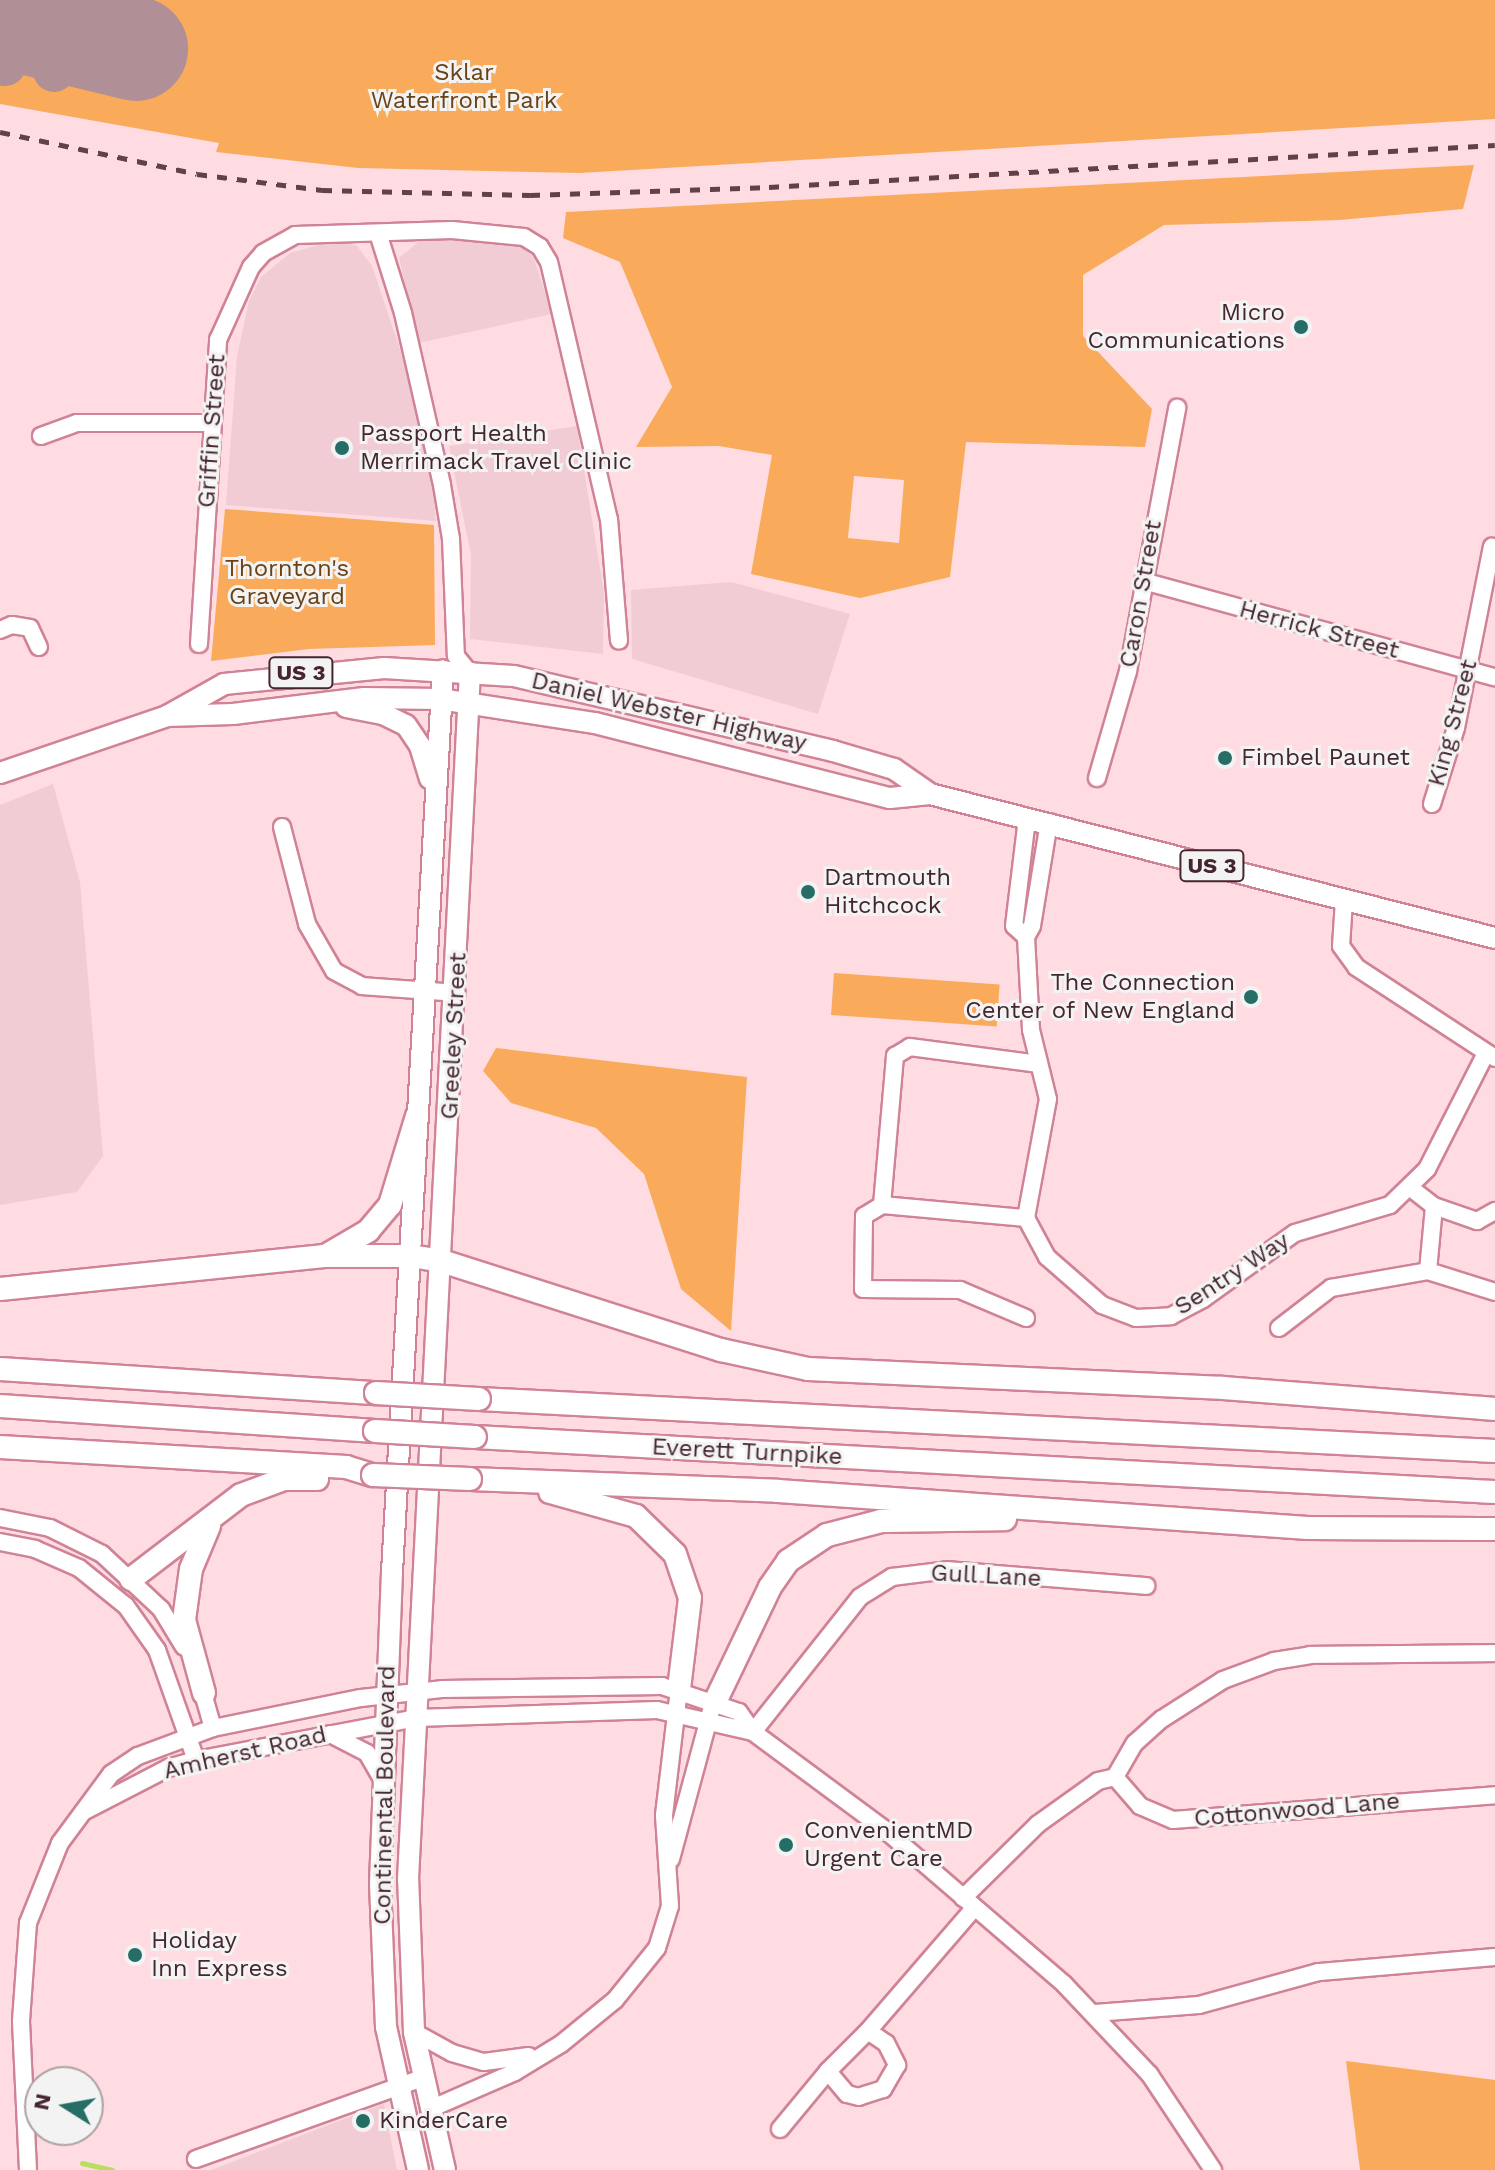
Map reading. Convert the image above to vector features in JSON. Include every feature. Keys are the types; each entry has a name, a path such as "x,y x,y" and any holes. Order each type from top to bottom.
{"highway":[{"path":"324,1256 368,1231 390,1205 417,1116"},
{"path":"0,1289 324,1256 411,1256 442,1261 721,1350 808,1369 1223,1388 1495,1409"},
{"name":"Everett Turnpike","path":"0,1369 479,1399 1495,1451"},
{"name":"Everett Turnpike","path":"0,1406 475,1437 1495,1492"},
{"path":"0,1447 346,1467 373,1475"},
{"path":"131,1579 241,1495 284,1479 344,1480 373,1475 778,1491 1046,1513 1308,1528 1495,1529"},
{"path":"470,1479 603,1503 636,1516 664,1539 683,1570 690,1598 679,1689"},
{"path":"711,1711 770,1587 788,1561 827,1535 871,1522 975,1523 1046,1513"},
{"path":"204,1693 184,1620 191,1569 215,1517"}],"main road":[{"name":"Daniel Webster Highway","path":"167,716 200,694 262,678 343,669 449,663 470,673 572,686 833,751 894,769 930,794"},
{"name":"Greeley Street","path":"401,1416 440,699 449,663"},
{"name":"Greeley Street","path":"432,1422 457,993 470,673"},
{"name":"Daniel Webster Highway","path":"0,773 167,716 326,703 440,699 595,723 890,798 930,794 1495,938"},
{"path":"326,703 383,714 406,725 420,746 435,795"},
{"name":"Continental Boulevard","path":"401,1416 387,1694 382,1973 396,2083 418,2170"},
{"name":"Continental Boulevard","path":"432,1422 407,1918 414,2032 445,2170"}],"street":[{"name":"Griffin Street","path":"199,644 218,340 235,297 263,253 310,233 507,233 540,247 549,262 609,519 619,641"},
{"name":"Greeley Street","path":"378,233 403,313 444,493 451,539 449,663"},
{"name":"Caron Street","path":"1097,778 1128,671 1177,408"},
{"path":"41,436 77,423 211,423"},
{"name":"King Street","path":"1432,804 1468,671 1492,547"},
{"name":"Herrick Street","path":"1143,581 1495,677"},
{"path":"0,630 12,625 30,628 39,647"},
{"path":"1026,937 1014,926 1027,818"},
{"path":"1026,1318 960,1290 863,1289 864,1216 882,1205 1026,1218 1046,1133 1048,1099 1026,988 1026,937 1049,822"},
{"path":"282,827 307,924 324,959 334,971 362,986 457,993"},
{"path":"1344,900 1341,946 1356,967 1490,1056 1412,1189 1434,1206 1477,1221 1495,1211"},
{"path":"882,1205 895,1056 910,1047 1039,1064"},
{"name":"Sentry Way","path":"1026,1218 1047,1257 1072,1284 1102,1305 1136,1318 1154,1318 1203,1299 1295,1233 1379,1209 1412,1189"},
{"path":"1428,1271 1434,1206"},
{"path":"1279,1328 1331,1288 1428,1271 1495,1292"},
{"path":"0,1518 66,1535 102,1554 131,1579 172,1623 204,1693 213,1728"},
{"path":"0,1542 57,1558 111,1591 157,1650 196,1760"},
{"name":"Gull Lane","path":"753,1732 860,1597 892,1577 948,1570 1146,1586"},
{"path":"111,1591 131,1579"},
{"path":"780,2129 828,2071 868,2031 969,1903 1038,1824 1098,1781 1115,1777 1135,1743 1176,1707 1223,1680 1274,1661 1346,1652 1495,1653"},
{"name":"Amherst Road","path":"28,2170 21,2021 24,1947 44,1873 111,1774 188,1734 417,1690 634,1683 679,1689 711,1711"},
{"path":"430,2109 515,2072 561,2044 615,2000 657,1948 668,1921 671,1859 664,1815 679,1689"},
{"name":"Amherst Road","path":"83,1812 168,1768 388,1722 609,1709 676,1714 711,1711"},
{"path":"671,1859 711,1711 739,1712 753,1732 804,1765 1095,2013 1150,2075 1213,2170"},
{"path":"329,1733 367,1753 385,1785"},
{"name":"Cottonwood Lane","path":"1115,1777 1140,1806 1173,1820 1495,1795"},
{"path":"1095,2013 1199,2005 1319,1972 1495,1957"},
{"path":"828,2071 847,2094 868,2096 883,2089 893,2074 896,2056 868,2031"},
{"path":"414,2032 452,2053 484,2062 515,2061 561,2044"},
{"path":"196,2159 396,2083 422,2078"}],"shaded area":[{"path":"470,237 524,247 534,259 552,314 419,343 399,258 423,238"},
{"path":"337,240 357,246 372,266 406,367 433,485 436,521 226,505 237,356 249,301 261,277 290,253"},
{"path":"577,426 604,593 603,654 470,639 471,555 449,446"},
{"path":"731,582 850,614 818,714 632,659 631,590"},
{"path":"53,784 80,882 103,1156 77,1192 0,1205 0,805"},
{"name":"KinderCare","path":"383,2104 397,2170 211,2170"}],"green space":[{"name":"Sklar Waterfront Park","path":"0,0 1495,0 1495,119 580,173 358,168 216,152 219,143 0,104"},
{"path":"1474,165 1463,209 1339,220 1164,225 1083,275 1083,336 1152,409 1145,447 966,442 950,577 860,598 751,574 772,455 719,446 636,447 672,387 620,262 563,238 566,212","holes":["854,476 904,480 899,543 848,538"]},
{"name":"Thornton's Graveyard","path":"225,509 434,525 435,645 309,649 211,661"},
{"path":"834,973 1000,985 997,1026 831,1015"},
{"path":"496,1048 747,1077 731,1331 681,1289 644,1174 596,1128 511,1103 483,1071"},
{"path":"1346,2061 1495,2080 1495,2170 1360,2170"}],"waterway":[{"path":"82,2163 112,2170"}],"taxiway":[{"path":"5,65 16,20"},
{"path":"54,71 64,32"}],"runway":[{"path":"0,16 136,49"}],"railway":[{"path":"0,132 197,174 322,190 530,195 769,187 1495,145"}],"place":[{"name":"Micro Communications","path":"1301,327"},
{"name":"Passport Health Merrimack Travel Clinic","path":"342,448"},
{"name":"Fimbel Paunet","path":"1225,758"},
{"name":"Dartmouth Hitchcock","path":"808,892"},
{"name":"The Connection Center of New England","path":"1251,997"},
{"name":"ConvenientMD Urgent Care","path":"786,1845"},
{"name":"Holiday Inn Express","path":"135,1955"},
{"name":"KinderCare","path":"363,2121"}]}
